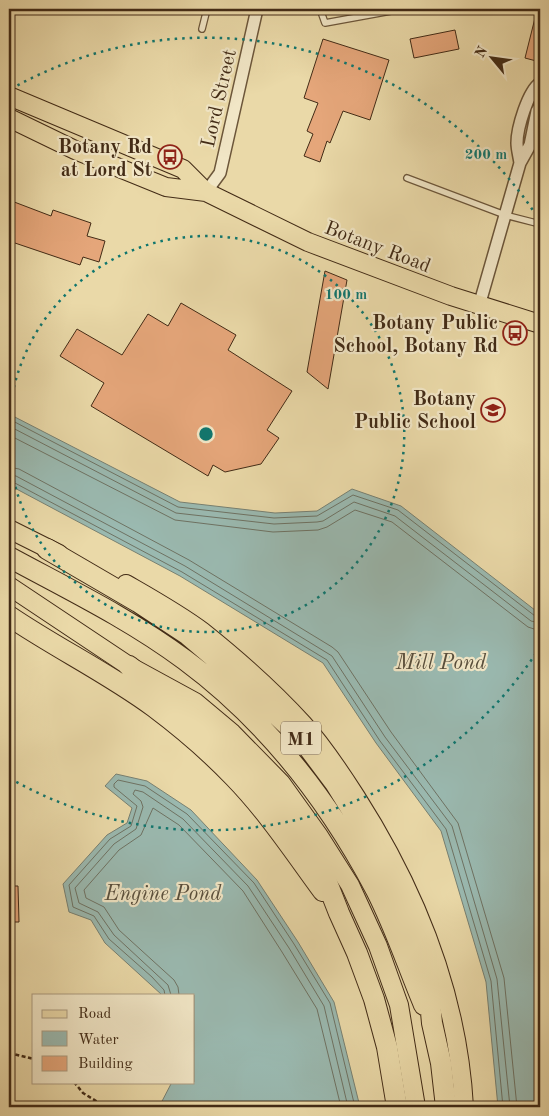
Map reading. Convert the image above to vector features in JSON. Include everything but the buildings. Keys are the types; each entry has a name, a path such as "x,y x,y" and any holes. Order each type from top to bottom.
{"highway":[{"name":"M1","path":"47,549 138,602 188,635 227,668 302,739 335,783 373,844 392,881 412,927 427,969 432,1023 441,1063 446,1107"},
{"name":"M1","path":"9,557 141,630 185,660 232,699 278,746 316,793 339,826 376,892 394,928 432,1023"},
{"path":"9,616 95,668 154,707 190,736 234,777 267,815 339,913"},
{"path":"129,666 223,743 260,779 290,817 319,862 374,999 387,1047 397,1107"}],"main road":[{"name":"Botany Road","path":"9,96 183,169 206,192 308,242 479,306 540,324"},
{"name":"Botany Road","path":"9,118 75,150 166,187 206,192"},
{"name":"M1","path":"9,529 47,549"},
{"path":"47,549 112,575 202,631 251,673 304,724 338,770 378,831 428,936 456,1034 464,1107"},
{"path":"9,586 129,666 195,702 232,733 281,783 319,836 350,885 378,946 399,1005 416,1107"}],"street":[{"name":"Lord Street","path":"206,192 220,173 257,9"},
{"path":"520,163 517,141 526,105 536,86 540,83"},
{"path":"479,306 520,163 530,145 537,111 540,106"}],"lane":[{"path":"202,29 207,9"},
{"path":"320,9 325,23 402,9"},
{"path":"407,178 505,215 540,224"}],"path":[{"path":"9,1053 32,1059"},
{"path":"76,1084 82,1092 106,1107"}],"water":[{"name":"Mill Pond","path":"9,414 180,502 275,513 317,511 352,489 401,506 540,614 540,1107 498,1107 486,982 441,831 376,743 323,663 180,576 9,485"},
{"name":"Engine Pond","path":"116,774 147,781 191,810 257,880 298,942 334,1002 360,1107 159,1107 171,1084 195,1084 195,994 161,994 105,943 91,920 69,912 63,884 107,835 127,823 132,808 105,786"}],"place":[{"name":"Botany Rd at Lord St","path":"170,157"},
{"name":"Botany Public School, Botany Rd","path":"515,333"},
{"name":"Botany Public School","path":"493,410"}]}
